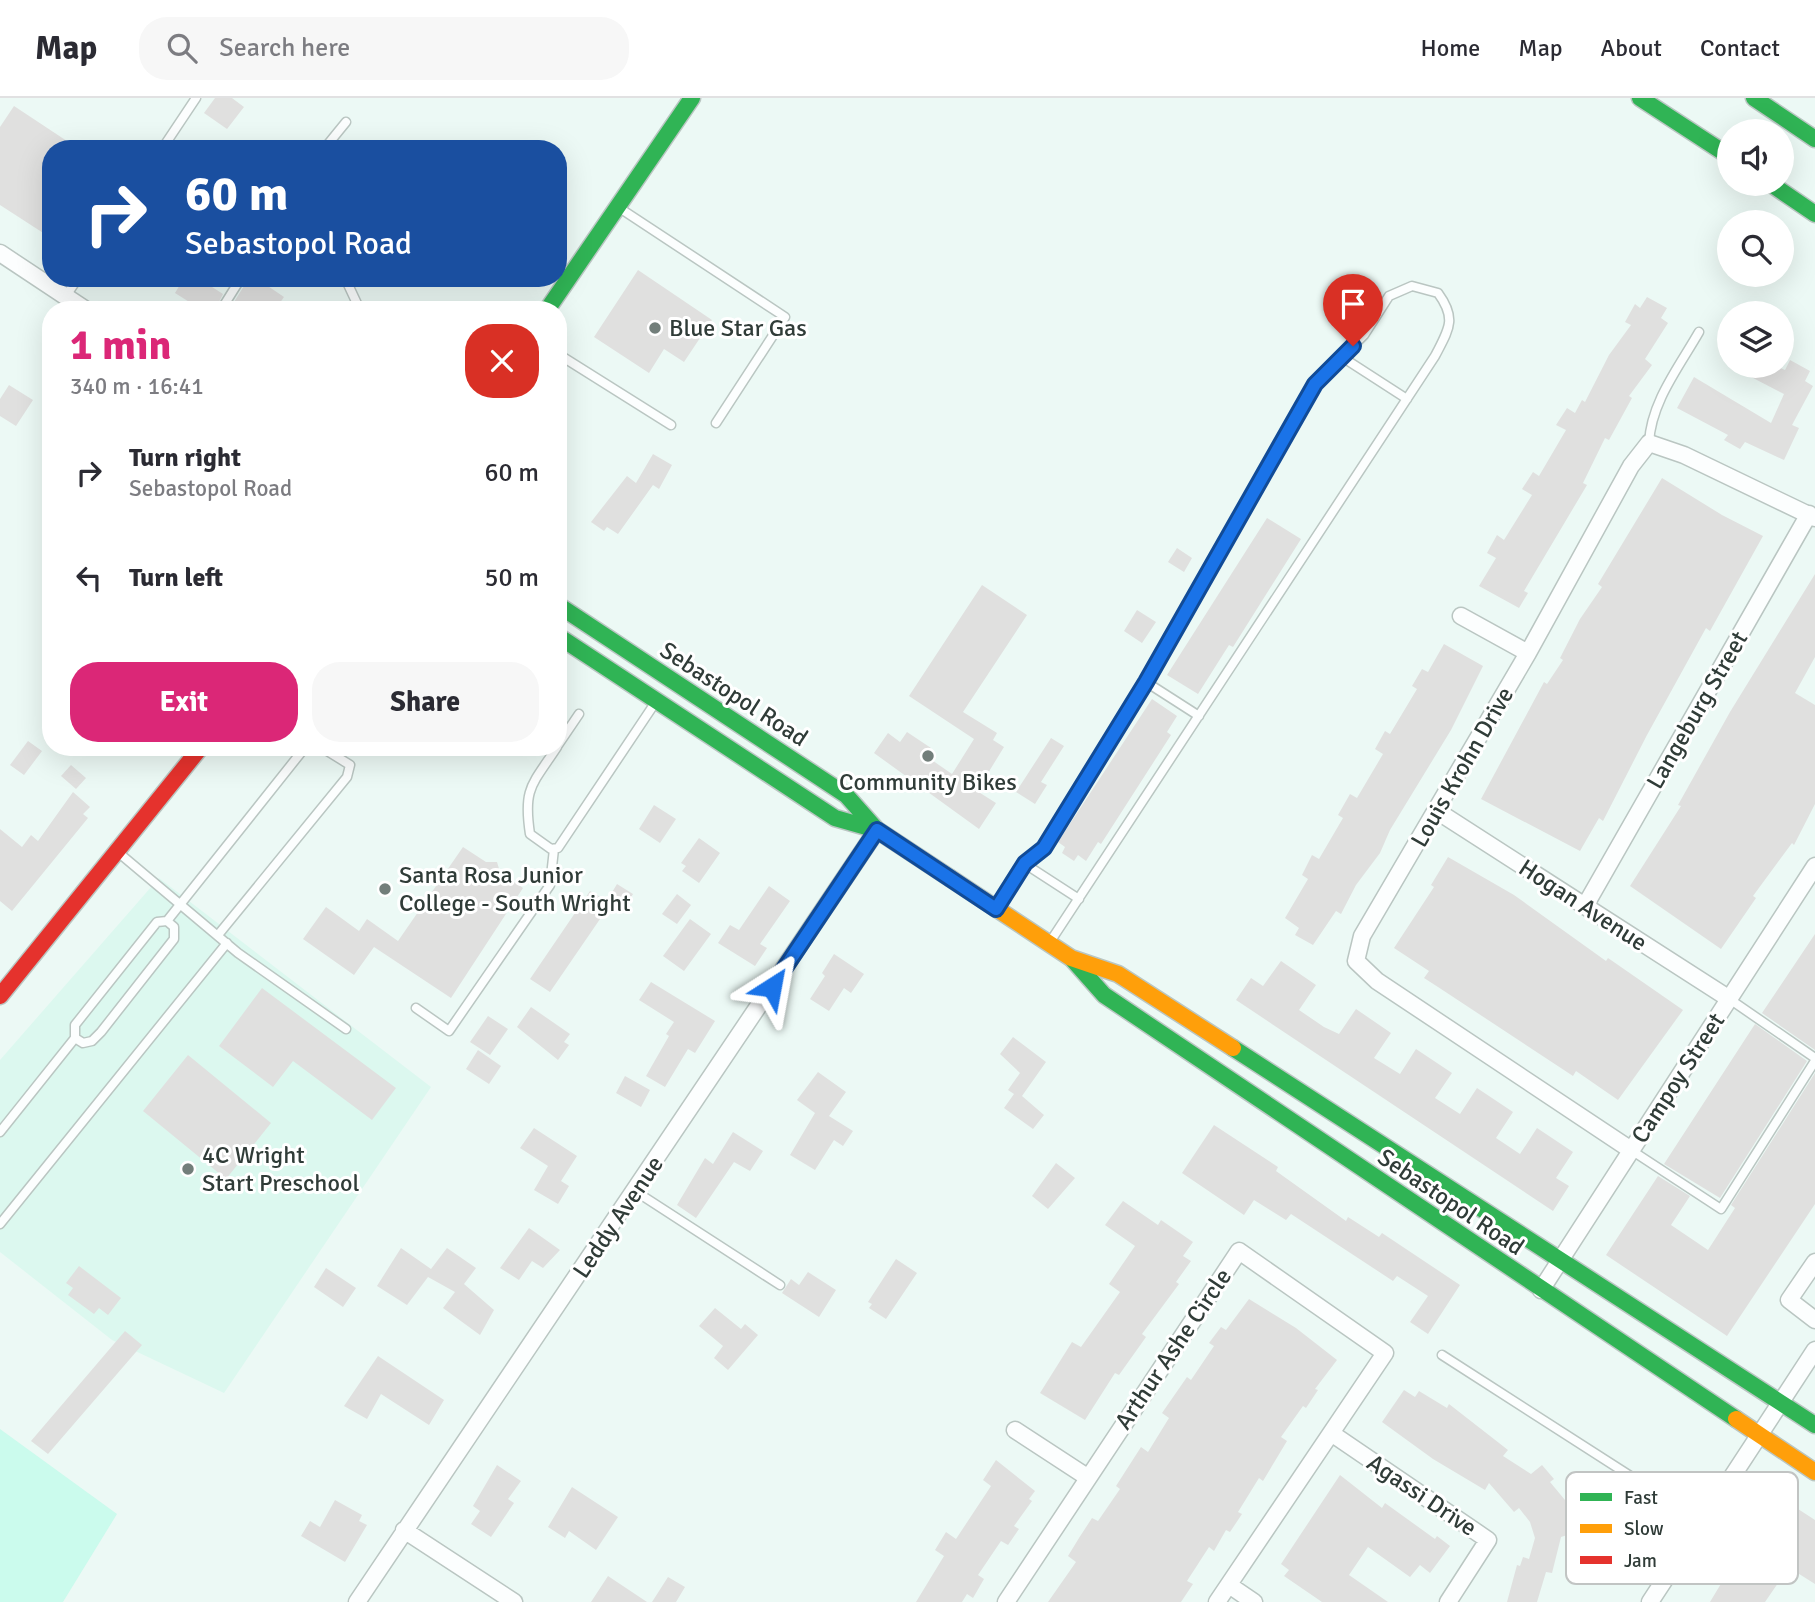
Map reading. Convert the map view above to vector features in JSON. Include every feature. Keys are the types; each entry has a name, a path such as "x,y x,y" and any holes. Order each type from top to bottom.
{"main road":[{"path":"567,281 692,98"},
{"path":"1640,98 1717,148"},
{"path":"1754,98 1815,139"},
{"path":"1788,196 1815,214"},
{"name":"Sebastopol Road","path":"567,611 846,795 877,830 1049,944 1071,958 1118,974 1815,1425"},
{"name":"Sebastopol Road","path":"567,642 835,818 877,830"},
{"path":"0,996 194,756"},
{"name":"Sebastopol Road","path":"1071,958 1104,995 1815,1472"}],"street":[{"path":"0,253 42,280"},
{"path":"52,287 73,301"},
{"path":"1649,443 1684,455 1812,516"},
{"name":"Louis Krohn Drive","path":"1631,1150 1377,981 1356,961 1362,936 1528,653 1631,466 1649,443"},
{"name":"Langeburg Street","path":"1585,906 1812,516"},
{"path":"1461,616 1528,653"},
{"name":"Hogan Avenue","path":"1437,811 1728,998"},
{"name":"Leddy Avenue","path":"357,1602 877,830"},
{"name":"Campoy Street","path":"1541,1290 1815,866"},
{"name":"Arthur Ashe Circle","path":"1006,1602 1239,1251 1385,1353 1217,1602"},
{"path":"1815,1262 1788,1300 1815,1320"},
{"path":"1734,1472 1815,1350"},
{"path":"1015,1430 1087,1477"},
{"name":"Agassi Drive","path":"1331,1433 1488,1540 1448,1602"},
{"path":"404,1530 514,1602"},
{"path":"1650,1602 1662,1584"},
{"path":"1229,1585 1254,1602"}],"lane":[{"path":"168,140 195,98"},
{"path":"331,140 346,122"},
{"path":"618,207 786,317 716,423"},
{"path":"996,909 1025,863 1044,848 1146,682 1315,384 1364,335 1389,296 1412,286 1438,293 1449,309 1449,328 1407,399 1049,944"},
{"path":"66,296 72,287"},
{"path":"1649,443 1650,423 1658,403 1699,332"},
{"path":"1342,357 1407,399"},
{"path":"567,360 671,425"},
{"path":"1146,682 1199,716"},
{"path":"554,849 558,848 657,701"},
{"path":"567,733 579,715"},
{"path":"167,921 298,756"},
{"path":"218,935 347,777 350,765 334,756"},
{"path":"551,756 528,790 525,804 530,834 554,849"},
{"path":"416,1008 449,1031 550,885 554,849"},
{"path":"117,851 227,943 346,1028"},
{"path":"1025,863 1079,899"},
{"path":"0,1132 75,1038 75,1025 157,922 167,921 174,926 174,939 101,1032 92,1041 83,1043 75,1038"},
{"path":"0,1224 227,943"},
{"path":"1631,1150 1721,1209 1815,1059 1728,998"},
{"path":"635,1191 780,1285"},
{"path":"1443,1355 1624,1472"}],"shaded area":[{"name":"4C Wright Start Preschool","path":"159,878 431,1087 224,1393 112,1340 0,1252 0,1060"},
{"path":"0,1429 117,1514 63,1602 0,1602"}],"building":[{"path":"215,98 232,98 244,107 227,129 204,113"},
{"path":"14,106 65,140 42,140 42,232 0,205 0,127"},
{"path":"638,270 712,320 684,362 664,349 649,373 594,337"},
{"path":"179,287 212,287 223,294 220,301 188,301 175,293"},
{"path":"243,287 269,287 284,297 281,301 235,301"},
{"path":"1647,297 1667,308 1661,318 1668,323 1645,359 1652,365 1629,396 1632,398 1609,440 1605,438 1583,483 1587,485 1524,591 1528,593 1519,608 1479,586 1496,558 1487,553 1497,535 1504,540 1532,495 1522,489 1533,472 1539,476 1566,430 1556,425 1567,408 1575,413 1582,400 1585,402 1609,355 1631,325 1625,322 1635,304 1640,308"},
{"path":"1794,362 1810,371 1805,381 1813,386 1792,425 1799,428 1784,460 1745,442 1740,449 1724,440 1728,435 1677,408 1694,377 1771,423 1784,394 1753,378 1794,378"},
{"path":"9,385 33,400 16,426 0,416 0,399"},
{"path":"653,454 672,465 659,489 653,485 618,534 607,527 604,531 591,522 627,476 636,483"},
{"path":"1662,478 1722,515 1763,536 1710,631 1706,628 1603,821 1599,818 1580,851 1481,799 1544,682 1547,684 1563,660 1560,658 1580,619 1602,587 1598,584"},
{"path":"1267,518 1301,539 1233,647 1229,645 1198,694 1167,675"},
{"path":"1177,548 1192,558 1184,572 1168,562"},
{"path":"1815,574 1815,657 1795,693 1815,705 1815,804 1794,845 1792,843 1753,896 1756,898 1721,949 1630,886 1681,806 1678,805 1730,712"},
{"path":"982,585 1027,615 963,712 997,733 993,740 1004,747 977,791 996,803 979,829 874,753 888,733 900,742 907,732 931,748 926,756 952,774 974,739 909,696"},
{"path":"1137,610 1156,622 1142,643 1124,631"},
{"path":"1444,644 1483,666 1451,730 1390,830 1380,853 1356,885 1341,914 1336,911 1313,945 1295,935 1299,928 1285,918 1308,879 1302,875 1312,855 1319,859 1343,818 1338,815 1350,794 1357,798 1383,754 1375,749 1385,731 1390,734 1417,689 1412,686 1422,669 1428,672"},
{"path":"1152,699 1177,716 1167,732 1171,735 1101,844 1098,842 1086,861 1078,855 1074,861 1062,853 1065,847 1058,842"},
{"path":"1051,738 1064,746 1041,782 1047,785 1035,804 1016,792"},
{"path":"28,741 42,751 24,775 10,765"},
{"path":"71,765 86,778 76,789 61,776"},
{"path":"73,792 90,807 83,814 88,818 12,911 0,901 0,829 22,847 31,835 38,841"},
{"path":"654,805 676,819 660,843 639,829"},
{"path":"699,838 720,853 699,883 682,871 686,866 681,863"},
{"path":"463,847 486,862 497,862 500,872 523,888 451,998 374,947 354,975 303,939 326,907 359,931 367,919 398,941"},
{"path":"1448,857 1514,895 1606,961 1608,958 1683,1010 1618,1100 1576,1071 1573,1076 1424,978 1429,971 1394,948 1434,887 1431,885"},
{"path":"617,884 633,894 624,909 608,899"},
{"path":"769,886 790,901 760,944 767,948 755,966 718,943 730,925 739,930"},
{"path":"590,891 611,903 550,992 530,979"},
{"path":"677,894 691,905 677,924 662,914"},
{"path":"690,919 711,934 684,971 663,956"},
{"path":"1815,934 1815,1050 1762,1013"},
{"path":"834,954 864,974 851,993 844,988 829,1011 810,999 825,976 822,973"},
{"path":"1281,961 1316,985 1299,1010 1324,1027 1339,1034 1356,1009 1391,1033 1374,1058 1400,1074 1416,1049 1452,1073 1435,1098 1460,1114 1477,1088 1513,1112 1496,1138 1520,1154 1537,1128 1573,1152 1556,1178 1569,1186 1553,1211 1236,1000 1251,978 1263,986"},
{"path":"651,982 715,1021 695,1053 688,1049 665,1087 646,1076 674,1022 639,1000"},
{"path":"262,988 396,1088 372,1120 293,1061 273,1087 219,1046"},
{"path":"531,1007 570,1034 564,1042 569,1045 558,1060 517,1027"},
{"path":"488,1016 508,1029 490,1055 470,1042"},
{"path":"1755,1024 1807,1061 1720,1198 1664,1164"},
{"path":"1013,1037 1046,1062 1022,1096 1044,1115 1033,1129 1004,1108 1014,1094 1008,1090 1020,1073 1000,1054"},
{"path":"478,1050 501,1066 489,1084 466,1069"},
{"path":"188,1055 271,1123 226,1179 143,1111"},
{"path":"818,1072 846,1092 829,1116 853,1131 843,1146 834,1140 815,1170 790,1155 815,1113 797,1100"},
{"path":"1815,1073 1815,1204 1727,1336 1606,1255 1658,1176 1690,1196 1671,1225 1708,1250 1735,1208 1731,1205"},
{"path":"625,1076 650,1090 641,1107 616,1093"},
{"path":"1214,1125 1278,1167 1276,1171 1346,1221 1348,1217 1379,1237 1382,1233 1460,1285 1428,1334 1410,1322 1428,1296 1397,1276 1393,1281 1291,1214 1286,1220 1254,1200 1244,1215 1182,1173"},
{"path":"534,1128 577,1156 561,1181 569,1186 558,1204 534,1190 548,1166 520,1148"},
{"path":"733,1132 763,1151 750,1171 734,1162 696,1218 677,1205 705,1158 713,1164"},
{"path":"1056,1163 1075,1178 1048,1209 1032,1196"},
{"path":"1123,1201 1158,1225 1161,1220 1193,1242 1183,1256 1191,1261 1176,1282 1179,1284 1142,1334 1146,1337 1119,1375 1115,1373 1085,1420 1040,1393 1072,1342 1081,1347 1120,1292 1109,1284 1135,1246 1105,1225"},
{"path":"529,1228 560,1250 543,1268 532,1261 519,1280 500,1268"},
{"path":"401,1248 431,1269 447,1248 476,1268 464,1284 494,1310 480,1335 443,1308 455,1292 428,1277 407,1305 377,1286"},
{"path":"896,1259 917,1273 886,1319 869,1308 872,1304 868,1302"},
{"path":"79,1266 121,1298 108,1315 99,1308 94,1314 68,1295 73,1288 66,1283"},
{"path":"326,1268 356,1288 343,1307 314,1287"},
{"path":"808,1272 836,1290 819,1317 782,1293 791,1279 799,1285"},
{"path":"1249,1299 1296,1328 1337,1360 1315,1389 1318,1390 1306,1408 1303,1406 1281,1437 1287,1441 1263,1481 1259,1478 1238,1512 1242,1514 1230,1532 1226,1530 1214,1551 1209,1547 1187,1581 1193,1584 1181,1602 1048,1602 1076,1562 1068,1556 1092,1518 1098,1521 1120,1489 1116,1486 1141,1447 1148,1452 1169,1418 1162,1413 1187,1377 1191,1380 1214,1346 1209,1343 1221,1327 1226,1330"},
{"path":"715,1308 741,1329 745,1324 758,1335 728,1370 714,1358 723,1346 699,1326"},
{"path":"125,1331 142,1345 48,1454 31,1441"},
{"path":"378,1356 444,1400 429,1425 381,1394 367,1419 344,1406"},
{"path":"1404,1390 1415,1397 1419,1391 1447,1408 1449,1404 1508,1450 1503,1456 1531,1474 1542,1465 1554,1479 1550,1482 1566,1501 1566,1535 1561,1537 1552,1573 1546,1572 1537,1602 1507,1602 1517,1565 1520,1566 1523,1557 1529,1559 1535,1538 1530,1522 1519,1508 1514,1512 1489,1483 1485,1490 1433,1459 1382,1422"},
{"path":"996,1460 1035,1491 1029,1499 1032,1501 1014,1526 1019,1529 1008,1545 1001,1541 978,1575 984,1579 973,1598 967,1594 962,1602 916,1602 944,1556 935,1550 946,1532 956,1539 991,1486 983,1480"},
{"path":"497,1465 521,1481 508,1499 514,1503 491,1537 471,1524 480,1511 473,1506"},
{"path":"1340,1475 1382,1508 1385,1503 1435,1539 1437,1536 1450,1546 1430,1573 1420,1565 1410,1577 1368,1547 1349,1575 1388,1602 1322,1602 1284,1576 1289,1570 1281,1564"},
{"path":"572,1487 618,1517 596,1550 569,1531 565,1538 548,1527"},
{"path":"335,1500 362,1515 359,1521 367,1525 345,1562 301,1536 310,1521 320,1527"},
{"path":"1798,1509 1815,1520 1815,1584 1798,1573"},
{"path":"608,1576 647,1602 591,1602"},
{"path":"668,1577 685,1587 676,1602 652,1602"},
{"path":"1721,1584 1777,1584 1765,1602 1710,1602"}],"traffic: fast":[{"path":"567,281 692,98"},
{"path":"1640,98 1717,148"},
{"path":"1754,98 1815,139"},
{"path":"1789,196 1815,214"},
{"path":"553,301 563,287"},
{"path":"567,611 846,795 877,830 950,878"},
{"path":"567,642 835,818 877,830"},
{"path":"1073,960 1104,995 1736,1419"},
{"path":"1233,1048 1815,1425"}],"traffic: slow":[{"path":"950,878 1071,958 1118,974 1233,1048"},
{"path":"1736,1419 1815,1472"}],"traffic: jam":[{"path":"0,996 194,756"}],"place":[{"name":"Blue Star Gas","path":"655,328"},
{"name":"Community Bikes","path":"928,756"},
{"name":"Santa Rosa Junior College - South Wright","path":"385,889"},
{"name":"4C Wright Start Preschool","path":"188,1169"}],"route":[{"path":"772,987 877,830 996,909 1025,863 1044,848 1146,682 1315,384 1353,346"}]}
